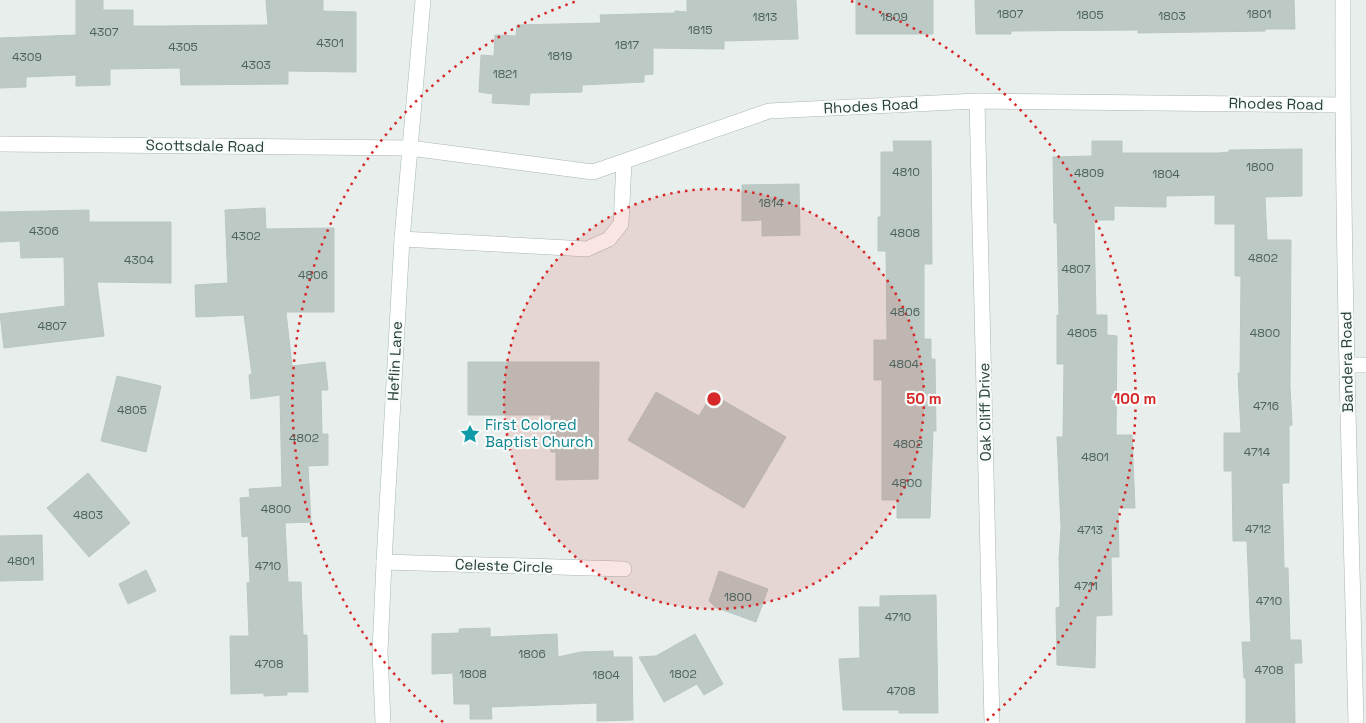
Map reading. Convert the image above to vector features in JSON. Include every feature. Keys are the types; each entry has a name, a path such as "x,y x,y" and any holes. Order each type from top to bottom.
{"street":[{"name":"Heflin Lane","path":"383,723 380,651 384,562 402,238 423,0"},
{"name":"Bandera Road","path":"1343,0 1347,365 1356,723"},
{"name":"Rhodes Road","path":"410,148 593,172 770,111 978,101 1343,105"},
{"name":"Oak Cliff Drive","path":"978,101 992,723"},
{"name":"Scottsdale Road","path":"0,144 410,148"},
{"path":"402,238 587,249 609,239 621,224 624,162"},
{"path":"1347,365 1366,365"},
{"name":"Celeste Circle","path":"384,562 624,569"}],"building":[{"path":"76,0 103,0 103,10 133,10 133,26 163,26 268,25 266,0 323,0 323,11 356,12 356,72 288,71 288,84 181,85 180,68 110,69 110,85 76,86 76,75 26,77 26,87 0,88 0,38 76,35"},
{"path":"687,0 796,0 798,39 724,41 724,49 653,48 653,74 644,75 644,82 582,85 582,92 530,93 529,105 492,103 493,94 479,92 481,55 494,56 495,35 516,36 517,25 601,23 600,15 687,12"},
{"path":"856,0 933,0 933,34 856,34"},
{"path":"975,0 1294,0 1295,29 1138,33 1138,30 1011,31 1011,34 976,34"},
{"path":"893,141 931,141 932,264 924,264 924,339 931,339 931,359 935,359 936,431 933,431 930,518 897,518 897,500 882,500 882,380 874,380 874,340 887,340 886,251 878,251 878,217 881,217 881,152 894,152"},
{"path":"1092,141 1122,141 1122,153 1219,153 1229,152 1229,150 1302,149 1302,196 1265,197 1267,240 1291,240 1290,386 1292,425 1289,426 1289,483 1282,483 1284,568 1288,568 1290,640 1301,640 1302,663 1294,663 1295,723 1246,723 1246,678 1244,678 1242,642 1251,642 1247,541 1233,541 1232,471 1224,471 1224,433 1241,433 1238,373 1240,373 1241,276 1235,276 1235,224 1215,224 1215,195 1166,196 1166,207 1114,206 1114,220 1094,220 1096,315 1107,315 1107,335 1117,336 1116,435 1132,435 1135,508 1118,508 1119,557 1111,557 1112,615 1096,616 1095,668 1057,665 1056,608 1060,607 1059,558 1061,528 1057,437 1063,437 1064,364 1057,364 1057,315 1059,315 1057,223 1054,223 1053,157 1092,156"},
{"path":"799,184 800,235 762,236 762,220 742,221 742,185"},
{"path":"265,208 266,229 334,228 334,312 286,312 292,366 325,362 328,390 321,390 322,434 328,434 328,465 308,466 311,522 285,523 288,582 301,582 303,635 307,635 308,692 287,692 287,695 264,696 264,693 231,694 230,636 249,636 247,583 250,582 248,536 242,537 240,498 250,497 249,489 282,487 280,395 251,399 249,375 252,374 244,315 196,317 195,285 228,283 225,210"},
{"path":"89,210 89,222 171,222 171,283 97,282 104,336 4,348 0,314 65,306 64,257 21,258 20,241 0,242 0,212"},
{"path":"468,362 599,362 598,479 556,480 556,452 551,452 551,415 468,415"},
{"path":"117,376 161,386 146,452 101,441"},
{"path":"656,392 699,416 712,394 786,437 744,508 628,440"},
{"path":"88,473 130,523 89,557 47,508"},
{"path":"42,535 43,580 0,581 0,536"},
{"path":"146,570 156,591 128,604 119,584"},
{"path":"719,571 768,589 756,622 715,607 709,601"},
{"path":"936,595 938,713 899,713 899,710 843,710 839,659 860,658 859,607 880,607 880,596"},
{"path":"490,628 490,637 557,634 558,657 581,652 613,651 613,657 632,657 633,720 597,721 597,703 491,707 492,719 470,719 470,704 454,704 453,673 432,674 432,634 459,633 459,629"},
{"path":"695,634 723,684 704,695 697,684 664,702 639,657 656,656"}],"place":[{"name":"First Colored Baptist Church","path":"470,434"}]}
